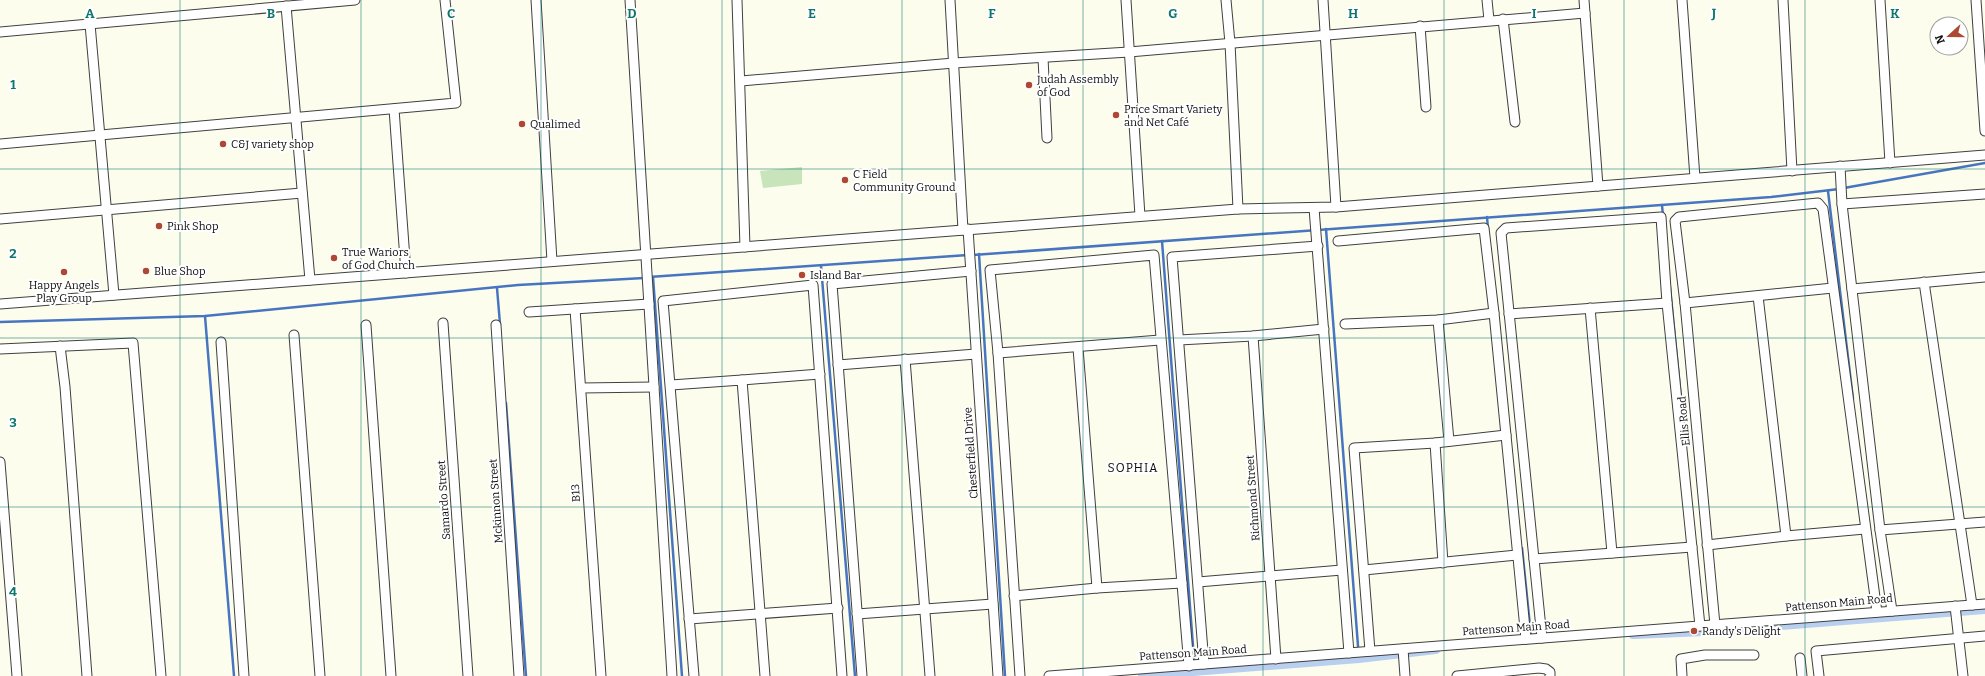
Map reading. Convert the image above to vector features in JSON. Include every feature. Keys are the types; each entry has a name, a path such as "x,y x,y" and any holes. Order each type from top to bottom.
{"street":[{"path":"0,32 355,0"},
{"path":"0,144 456,103 445,0"},
{"path":"536,0 552,261"},
{"path":"630,0 647,254 672,676"},
{"path":"737,0 741,81 745,247"},
{"name":"Chesterfield Drive","path":"950,0 965,230 971,271 998,676"},
{"path":"1126,0 1140,216"},
{"path":"1226,0 1230,43 1238,209"},
{"path":"1323,0 1336,207"},
{"path":"1487,0 1489,20"},
{"path":"1584,0 1598,186"},
{"path":"1682,0 1695,178"},
{"path":"1782,0 1792,171"},
{"path":"1880,0 1890,163"},
{"path":"1976,0 1985,131"},
{"path":"286,6 310,280"},
{"path":"741,81 954,63 1129,52 1489,20 1585,13"},
{"path":"1503,19 1515,122"},
{"path":"90,24 114,295"},
{"path":"1420,26 1426,107"},
{"path":"1043,58 1047,138"},
{"path":"394,109 406,273"},
{"path":"0,304 1140,216 1238,209 1336,207 1695,178 1840,169 1985,155"},
{"path":"1840,169 1842,200 1880,530 1892,611"},
{"path":"0,219 302,193"},
{"path":"1842,200 1985,194"},
{"name":"Ellis Road","path":"1715,625 1685,303 1675,221 1679,217 1818,203 1823,209 1833,288"},
{"path":"1314,208 1318,244 1342,570 1350,653"},
{"path":"1533,639 1534,559 1501,233 1506,228 1661,217 1666,303 1700,626"},
{"path":"1338,241 1484,228 1494,313 1517,555 1533,639"},
{"path":"1204,664 1172,257 1318,244"},
{"path":"1020,676 998,353 990,270 1154,255 1160,340 1189,666"},
{"path":"862,676 832,284 971,271"},
{"path":"1852,289 1985,277"},
{"path":"1924,282 1972,605"},
{"path":"694,676 663,301 814,285 842,676"},
{"path":"1685,303 1833,288 1877,612"},
{"path":"1758,296 1786,536"},
{"path":"1509,314 1666,303"},
{"path":"530,312 649,304"},
{"path":"1590,308 1612,553"},
{"name":"B13","path":"575,309 601,676"},
{"path":"1345,324 1438,320 1494,313"},
{"path":"1438,320 1449,440"},
{"name":"Samardo Street","path":"443,323 468,676"},
{"path":"366,325 391,676"},
{"name":"Mckinnon Street","path":"496,325 519,676"},
{"path":"1179,340 1253,336 1324,329"},
{"path":"294,335 320,676"},
{"name":"Richmond Street","path":"1253,336 1276,659"},
{"path":"998,353 1078,348 1160,340"},
{"path":"222,342 244,676"},
{"path":"0,349 133,343 160,676"},
{"path":"60,346 65,387 87,676"},
{"path":"1078,348 1097,588"},
{"path":"838,365 976,354"},
{"path":"905,359 930,676"},
{"path":"671,385 820,374"},
{"path":"742,380 765,676"},
{"path":"581,388 654,387"},
{"path":"1370,652 1354,448 1435,443 1449,440 1506,435"},
{"path":"1435,443 1443,563"},
{"path":"0,462 17,676"},
{"path":"1880,530 1985,522"},
{"path":"1707,545 1866,529"},
{"path":"1534,559 1692,547"},
{"path":"1364,570 1517,555"},
{"path":"1198,582 1342,570"},
{"path":"1014,596 1097,588 1182,583"},
{"path":"857,614 993,604"},
{"name":"Pattenson Main Road","path":"1049,676 1115,673 1204,664 1350,653 1370,652 1403,654 1533,639 1877,612 1955,608 1985,604"},
{"path":"689,619 838,608"},
{"path":"1955,608 1963,676"},
{"path":"1819,676 1816,651 1958,637 1985,636"},
{"path":"1403,654 1405,676"},
{"path":"1682,676 1681,659 1710,655 1754,655"},
{"path":"1800,658 1802,676"},
{"path":"1457,676 1539,668 1546,669 1550,672 1550,676"}],"green space":[{"path":"802,167 802,184 763,188 760,171"}],"waterway":[{"path":"1844,188 1985,163"},
{"path":"973,255 1771,197 1839,189"},
{"path":"1828,191 1853,399"},
{"path":"1662,205 1663,216"},
{"path":"1487,217 1488,229"},
{"path":"1326,229 1359,659"},
{"path":"1162,241 1195,672"},
{"path":"979,254 1005,676"},
{"path":"649,277 968,255"},
{"path":"821,266 855,676"},
{"path":"653,277 682,676"},
{"path":"0,322 205,316 518,285 644,278"},
{"path":"1670,287 1685,439"},
{"path":"497,288 500,324"},
{"path":"205,316 234,676"},
{"path":"506,403 526,676"},
{"path":"1522,548 1531,636"},
{"path":"1633,635 1705,632 1985,610"},
{"path":"1142,676 1359,659 1436,650"}],"place":[{"name":"Judah Assembly of God","path":"1029,85"},
{"name":"Price Smart Variety and Net Café","path":"1116,115"},
{"name":"Qualimed","path":"522,124"},
{"name":"C&J variety shop","path":"223,144"},
{"name":"C Field Community Ground","path":"845,180"},
{"name":"Pink Shop","path":"159,226"},
{"name":"True Wariors of God Church","path":"334,258"},
{"name":"Blue Shop","path":"146,271"},
{"name":"Happy Angels Play Group","path":"64,272"},
{"name":"Island Bar","path":"802,275"},
{"name":"Randy's Delight","path":"1694,631"}],"district":[{"name":"SOPHIA","path":"1133,468"}]}
